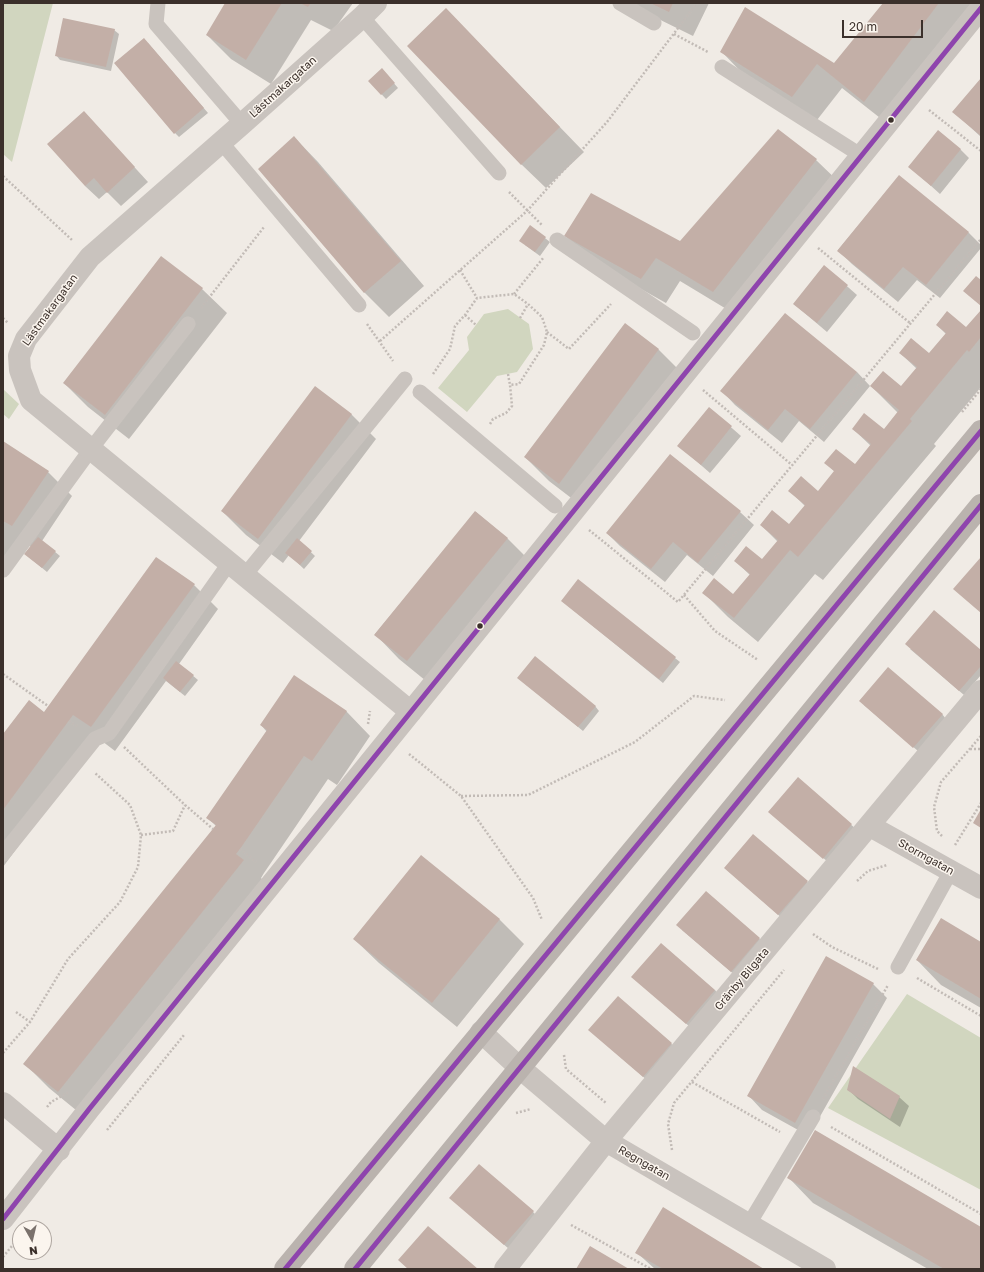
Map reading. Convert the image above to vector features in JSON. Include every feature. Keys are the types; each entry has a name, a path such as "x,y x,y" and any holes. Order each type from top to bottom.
{"main road":[{"path":"286,1269 981,431"},
{"path":"356,1269 981,505"}],"street":[{"path":"3,1219 981,8"},
{"name":"Lästmakargatan","path":"369,10 90,257 26,340 19,356 20,370 32,400 411,712"},
{"name":"Gränby Bilgata","path":"505,1269 634,1107 870,826 981,691"},
{"name":"Stormgatan","path":"870,826 981,888"},
{"name":"Regngatan","path":"481,1032 520,1068 606,1141 825,1269"},
{"path":"3,1103 58,1150"}],"lane":[{"path":"158,3 156,24 242,124"},
{"path":"620,3 654,23"},
{"path":"369,10 499,172"},
{"path":"722,67 862,156"},
{"path":"221,142 359,305"},
{"path":"557,240 693,334"},
{"path":"3,570 91,449 188,324"},
{"path":"3,854 95,739 109,733 237,568 404,378"},
{"path":"420,392 555,506"},
{"path":"895,972 946,869"},
{"path":"749,1224 813,1117"}],"path":[{"path":"380,341 527,210 606,122 697,3"},
{"path":"654,23 719,58 722,67"},
{"path":"924,106 981,151"},
{"path":"499,172 501,182 557,240 514,294"},
{"path":"3,176 90,257"},
{"path":"188,324 278,209"},
{"path":"586,528 678,602 981,239"},
{"path":"813,244 910,323"},
{"path":"460,270 476,298"},
{"path":"547,332 569,349 627,287"},
{"path":"476,298 514,294 542,317 547,332 544,345 519,384 510,385"},
{"path":"420,392 450,349 455,326 465,316 476,298"},
{"path":"520,318 528,304"},
{"path":"359,305 364,320 380,341 404,378"},
{"path":"465,316 476,325"},
{"path":"477,440 493,419 506,413 512,406 508,374"},
{"path":"698,386 792,465"},
{"path":"684,595 716,631 758,660"},
{"path":"3,674 48,706"},
{"path":"461,796 528,795 635,742 694,696 725,700"},
{"path":"109,733 185,805 213,829"},
{"path":"942,836 937,831 934,807 941,782 981,736"},
{"path":"388,741 410,755 461,796 533,898 543,921"},
{"path":"970,749 981,749"},
{"path":"3,1053 30,1022 68,959 120,902 138,867 141,835 130,805 79,760"},
{"path":"946,869 981,803"},
{"path":"141,835 173,831 185,805"},
{"path":"240,849 256,862"},
{"path":"854,885 868,871 889,865"},
{"path":"808,940 818,928"},
{"path":"813,934 832,947 895,972 981,1016"},
{"path":"674,1155 671,1149 668,1124 674,1103 788,965"},
{"path":"895,972 813,1117 981,1214"},
{"path":"16,1012 30,1022"},
{"path":"563,1050 566,1069 604,1103 634,1107"},
{"path":"692,1082 798,1142"},
{"path":"514,1113 538,1108"},
{"path":"550,1213 651,1269"},
{"path":"3,1257 12,1246"}],"green space":[{"path":"3,3 53,3 12,162 3,154"},
{"path":"508,309 529,324 533,349 517,372 497,376 467,412 438,388 469,350 467,337 484,314"},
{"path":"3,389 19,404 9,419 3,414"},
{"path":"907,994 981,1038 981,1190 828,1108"}],"building":[{"path":"225,3 282,3 246,60 206,35"},
{"path":"300,3 311,3 308,7"},
{"path":"650,3 673,3 669,12"},
{"path":"883,3 939,3 864,102 817,64 792,97 720,52 745,7 834,63"},
{"path":"446,8 560,127 521,165 407,46"},
{"path":"63,18 115,29 106,67 55,56"},
{"path":"144,38 204,108 174,134 114,63"},
{"path":"382,68 395,83 381,95 368,81"},
{"path":"981,78 981,136 952,112"},
{"path":"84,111 135,167 107,193 94,178 85,186 47,144"},
{"path":"778,129 817,159 713,292 656,258 641,279 564,236 591,193 680,241"},
{"path":"938,130 961,149 931,186 908,167"},
{"path":"294,136 401,261 364,293 258,169"},
{"path":"899,175 969,232 926,285 903,267 884,289 837,251"},
{"path":"530,225 546,237 535,252 519,241"},
{"path":"161,256 203,288 105,415 63,383"},
{"path":"824,265 848,285 817,323 793,304"},
{"path":"976,276 981,280 981,306 963,291"},
{"path":"981,310 981,337 969,352 967,350 910,419 912,421 798,557 790,550 734,618 702,593 714,578 733,594 750,574 734,561 746,546 762,559 778,540 760,525 772,510 789,524 805,505 788,491 801,476 818,491 834,471 824,463 836,449 855,464 871,444 852,429 864,413 884,429 899,410 870,386 883,371 901,386 917,367 899,353 911,338 929,353 946,333 936,325 947,311 966,327"},
{"path":"785,313 857,372 810,429 785,409 768,430 720,391"},
{"path":"625,323 659,349 559,484 524,457"},
{"path":"315,386 352,414 258,539 221,511"},
{"path":"709,407 732,426 701,465 677,446"},
{"path":"3,441 49,471 12,526 3,521"},
{"path":"670,454 741,511 698,563 673,542 651,569 606,533"},
{"path":"475,511 508,538 407,661 374,635"},
{"path":"38,537 56,551 42,568 24,554"},
{"path":"297,538 312,551 300,565 285,553"},
{"path":"156,557 195,584 91,727 73,715 3,810 3,734 29,700 44,712"},
{"path":"981,557 981,613 953,589"},
{"path":"578,579 676,657 659,679 561,601"},
{"path":"934,610 981,650 981,666 959,691 905,644"},
{"path":"535,656 596,706 578,727 517,678"},
{"path":"176,661 194,675 180,692 163,678"},
{"path":"888,667 943,714 913,748 859,701"},
{"path":"294,675 347,711 312,761 304,756 236,854 244,860 58,1092 23,1064 216,825 206,818 267,730 260,725"},
{"path":"798,777 852,824 823,859 768,812"},
{"path":"981,809 981,828 973,823"},
{"path":"753,834 808,881 778,915 724,868"},
{"path":"421,855 500,919 432,1003 353,939"},
{"path":"706,891 760,938 731,972 676,925"},
{"path":"941,918 981,942 981,999 916,960"},
{"path":"661,943 715,990 686,1024 631,977"},
{"path":"826,956 874,983 795,1123 747,1096"},
{"path":"618,996 672,1043 643,1077 588,1030"},
{"path":"853,1066 900,1096 890,1119 847,1090"},
{"path":"815,1130 981,1227 981,1269 944,1269 787,1178"},
{"path":"479,1164 534,1211 504,1245 449,1198"},
{"path":"663,1207 764,1269 663,1269 635,1253"},
{"path":"428,1226 478,1269 408,1269 398,1260"},
{"path":"590,1246 629,1269 576,1269"}],"transit line":[{"path":"3,1219 90,1108 981,8"},
{"path":"285,1269 981,431"},
{"path":"355,1269 981,505"}]}
